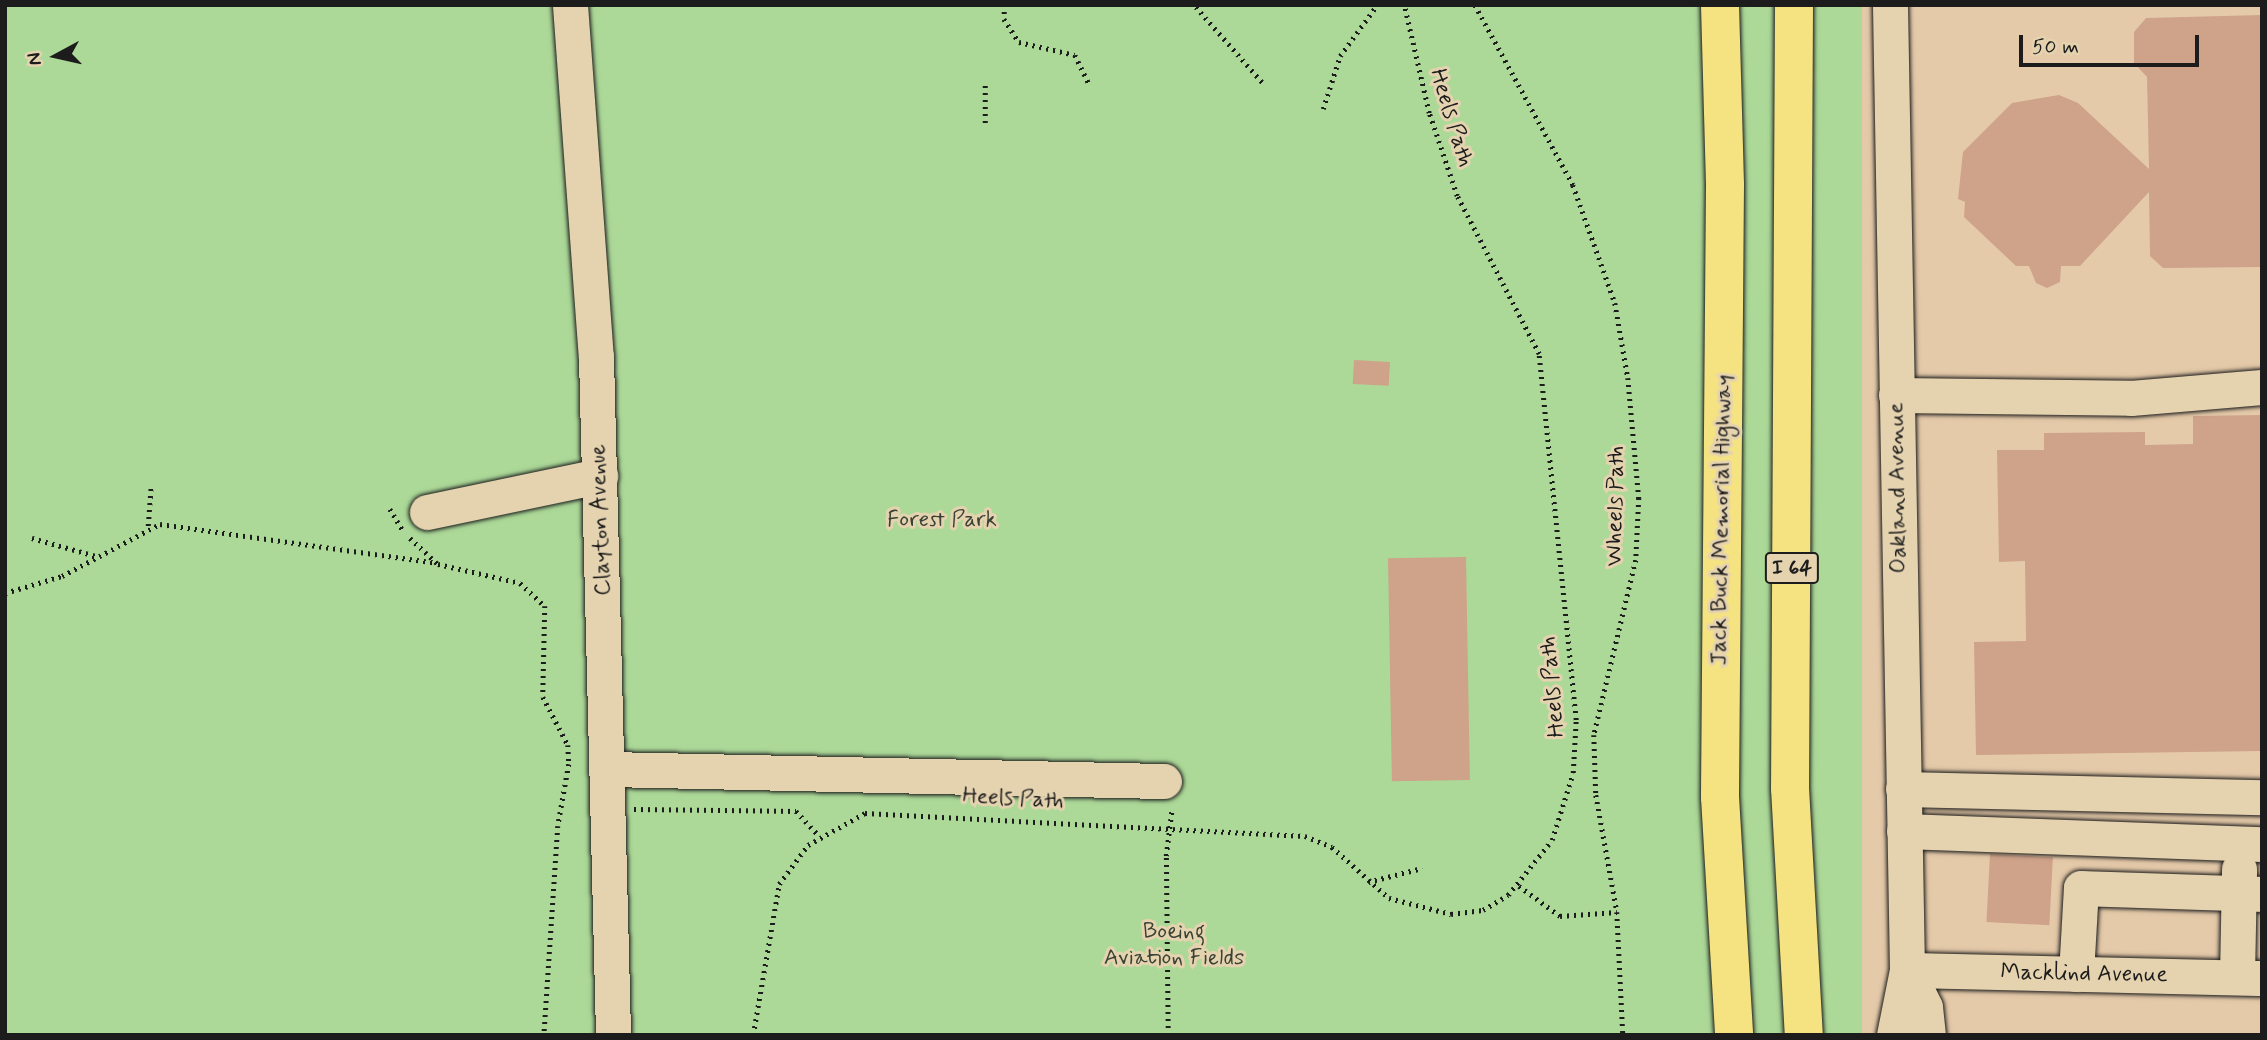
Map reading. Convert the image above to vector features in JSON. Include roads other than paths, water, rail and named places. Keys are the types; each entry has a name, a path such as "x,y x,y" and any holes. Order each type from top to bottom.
{"highway":[{"name":"Jack Buck Memorial Highway","path":"1720,5 1725,210 1720,783 1734,1035"},
{"name":"I 64","path":"1794,5 1790,788 1804,1035"}],"street":[{"name":"Clayton Avenue","path":"570,5 600,476 613,1035"},
{"name":"Oakland Avenue","path":"1890,5 1907,970 1894,1035"},
{"path":"1896,395 2131,398 2262,387"},
{"path":"427,512 600,476"},
{"path":"608,769 1164,781"},
{"path":"1903,789 2262,797"},
{"path":"1904,831 2251,843 2250,978"},
{"path":"2076,974 2081,888 2250,893"},
{"name":"Oakland Avenue","path":"1907,970 1926,1007 1928,1035"},
{"name":"Macklind Avenue","path":"1907,970 2250,978"}],"park label":[{"name":"Forest Park","path":"942,520"},
{"name":"Boeing Aviation Fields","path":"1174,945"}]}
